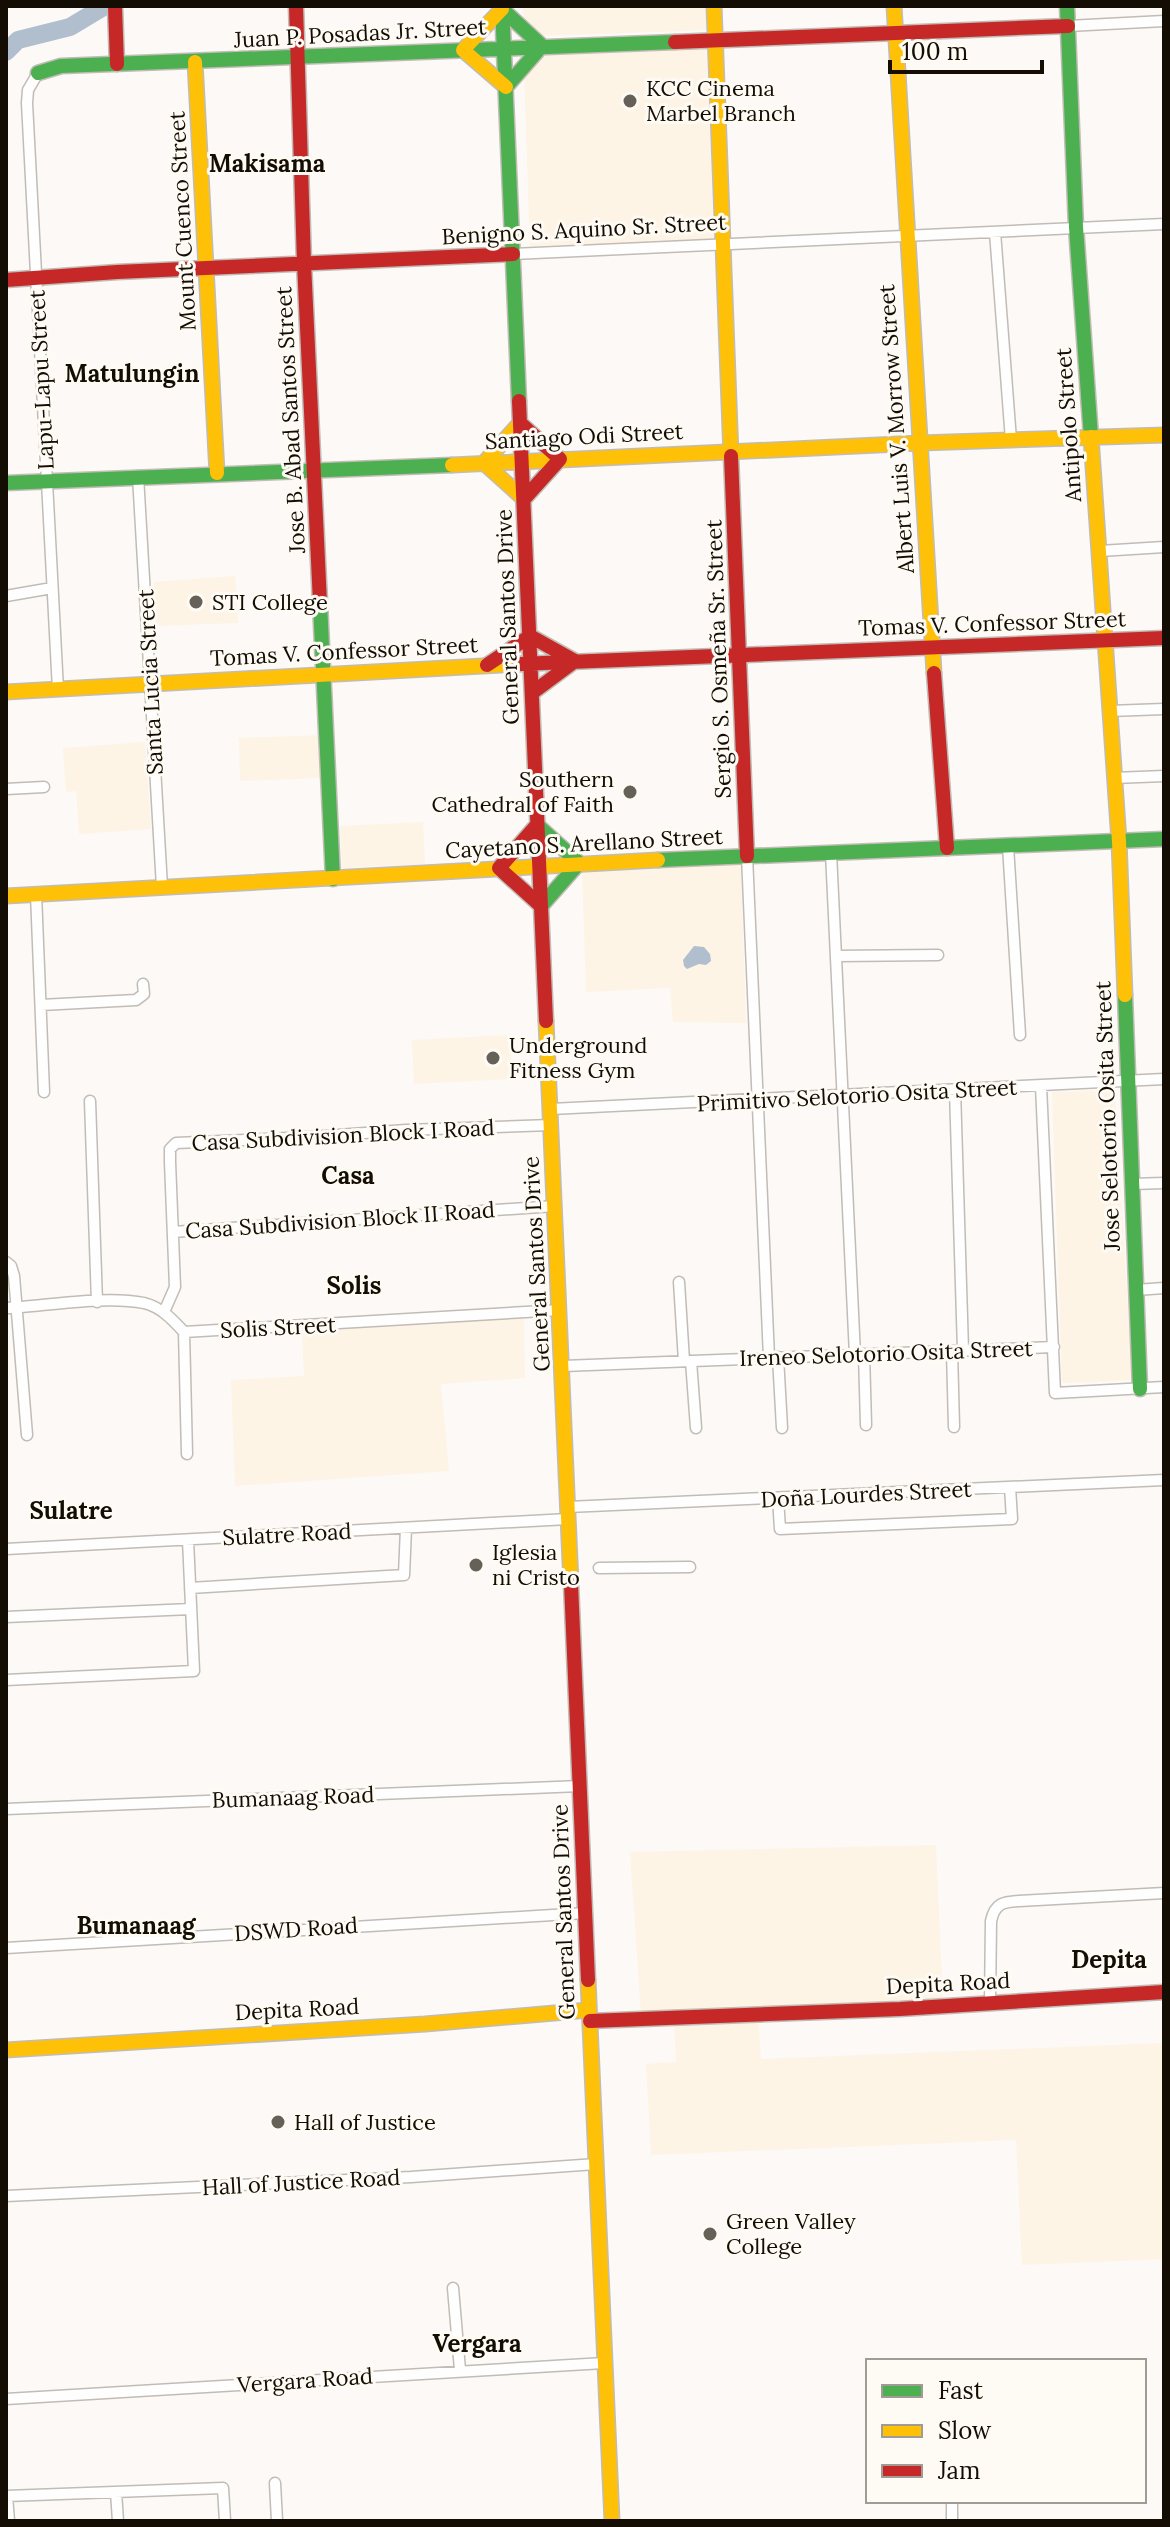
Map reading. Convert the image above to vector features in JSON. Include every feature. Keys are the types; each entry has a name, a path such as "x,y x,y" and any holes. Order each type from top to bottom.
{"main road":[{"path":"115,6 117,64"},
{"name":"Jose B. Abad Santos Street","path":"296,6 304,263 333,879"},
{"name":"Sergio S. Osmeña Sr. Street","path":"714,6 747,856"},
{"name":"Albert Luis V. Morrow Street","path":"894,6 906,235 947,848"},
{"name":"Antipolo Street","path":"1067,6 1076,227 1119,841"},
{"path":"502,7 542,46 506,87 463,50 502,7"},
{"name":"General Santos Drive","path":"502,7 612,2521"},
{"name":"Juan P. Posadas Jr. Street","path":"38,73 61,66 1068,26"},
{"name":"Mount Cuenco Street","path":"195,62 217,473"},
{"name":"Benigno S. Aquino Sr. Street","path":"6,280 513,254"},
{"path":"520,423 560,459 524,499 484,463 520,423"},
{"name":"Santiago Odi Street","path":"6,483 1164,435"},
{"path":"487,665 530,636 575,661 532,693"},
{"name":"Tomas V. Confessor Street","path":"6,692 487,665 1164,638"},
{"path":"537,825 579,863 541,906 499,868 537,825"},
{"name":"Cayetano S. Arellano Street","path":"6,896 579,863 1164,839"},
{"name":"Jose Selotorio Osita Street","path":"1119,841 1140,1389"},
{"name":"Depita Road","path":"6,2050 590,2015 990,2003 1164,1992"}],"street":[{"name":"Juan P. Posadas Jr. Street","path":"1068,26 1164,21"},
{"name":"Lapu-Lapu Street","path":"38,73 28,90 27,103 58,690"},
{"name":"Benigno S. Aquino Sr. Street","path":"513,254 1164,224"},
{"path":"995,232 1011,440"},
{"name":"Santa Lucia Street","path":"138,476 162,887"},
{"path":"1100,551 1164,547"},
{"path":"6,596 52,588"},
{"path":"1109,711 1164,709"},
{"path":"1114,778 1164,776"},
{"path":"6,789 44,787"},
{"path":"1008,846 1020,1035"},
{"path":"831,853 842,1096 866,1425"},
{"name":"Sergio S. Osmeña Sr. Street","path":"747,856 757,1099 774,1358 782,1428"},
{"path":"36,894 44,1092"},
{"path":"836,956 938,955"},
{"path":"41,1005 136,1000 144,994 143,984"},
{"name":"Primitivo Selotorio Osita Street","path":"551,1109 1164,1079"},
{"path":"1041,1086 1054,1347"},
{"path":"954,1427 958,1350 955,1090"},
{"path":"90,1101 97,1302"},
{"name":"Casa Subdivision Block I Road","path":"173,1232 170,1149 180,1142 551,1125"},
{"path":"1131,1184 1164,1183"},
{"name":"Casa Subdivision Block II Road","path":"173,1232 555,1206"},
{"path":"164,1312 175,1289 173,1232"},
{"path":"6,1262 14,1271 11,1308 27,1435"},
{"path":"679,1282 696,1428"},
{"path":"1136,1290 1164,1288"},
{"path":"11,1308 97,1302 144,1303 164,1312 184,1332 187,1454"},
{"name":"Solis Street","path":"184,1332 560,1310"},
{"name":"Ireneo Selotorio Osita Street","path":"563,1366 1054,1347 1055,1393 1164,1387"},
{"name":"Doña Lourdes Street","path":"568,1513 778,1498 1164,1480"},
{"path":"778,1498 780,1529 1012,1519 1010,1487"},
{"name":"Sulatre Road","path":"6,1549 406,1528 568,1513"},
{"path":"190,1588 404,1575 406,1528"},
{"path":"6,1680 194,1671 188,1540"},
{"path":"599,1568 690,1567"},
{"path":"6,1617 191,1609"},
{"name":"Bumanaag Road","path":"6,1809 580,1786"},
{"path":"990,2003 991,1921 998,1904 1164,1893"},
{"name":"DSWD Road","path":"6,1948 586,1913"},
{"name":"Hall of Justice Road","path":"6,2196 411,2177 596,2164"},
{"path":"453,2288 460,2370"},
{"name":"Vergara Road","path":"6,2399 604,2363"},
{"path":"275,2483 277,2521"},
{"path":"9,2521 6,2496 223,2488 225,2521"},
{"path":"116,2492 118,2521"}],"shaded area":[{"path":"523,6 707,6 708,30 541,36 524,21"},
{"path":"708,44 719,241 530,246 524,72 542,50"},
{"name":"STI College","path":"235,576 238,623 156,626 154,582"},
{"path":"320,735 322,778 240,781 239,738"},
{"path":"145,742 151,829 79,834 76,791 66,792 63,748"},
{"path":"423,822 425,864 342,868 340,826"},
{"path":"741,863 746,1023 673,1022 670,988 586,992 582,870"},
{"path":"510,1035 512,1079 414,1084 412,1040"},
{"path":"1115,1090 1132,1380 1062,1383 1052,1092"},
{"path":"524,1316 525,1378 441,1384 449,1471 235,1486 231,1380 304,1376 302,1329"},
{"path":"936,1845 943,2003 641,2015 630,1852"},
{"path":"758,2018 761,2059 1164,2043 1164,2259 1022,2265 1016,2140 651,2155 646,2064 676,2062 674,2021"}],"water":[{"path":"694,946 704,947 711,961 687,969 683,960"}],"waterway":[{"path":"6,52 18,40 70,27 105,6"}],"traffic: fast":[{"path":"502,6 519,401"},
{"path":"1067,6 1076,227 1091,437"},
{"path":"502,9 542,46 506,87"},
{"path":"38,73 61,66 675,42"},
{"path":"6,483 452,465"},
{"path":"320,603 333,879"},
{"path":"537,825 579,863 541,906"},
{"path":"658,860 1164,839"},
{"path":"1125,995 1140,1389"}],"traffic: slow":[{"path":"714,6 731,456"},
{"path":"894,6 934,673"},
{"path":"502,9 463,50 506,87"},
{"path":"195,62 217,473"},
{"path":"520,423 484,463 524,499"},
{"path":"452,465 1164,435"},
{"path":"1091,437 1119,841 1125,995"},
{"path":"6,692 519,664"},
{"path":"6,896 658,860"},
{"path":"546,1021 571,1584"},
{"path":"588,1980 612,2521"},
{"path":"6,2050 425,2024 589,2010"}],"traffic: jam":[{"path":"115,6 117,64"},
{"path":"296,6 320,603"},
{"path":"675,42 1068,26"},
{"path":"6,280 513,254"},
{"path":"519,401 546,1021"},
{"path":"520,423 560,459 524,499"},
{"path":"731,456 747,856"},
{"path":"487,665 530,636 575,661 532,693"},
{"path":"519,664 1164,638"},
{"path":"934,673 947,848"},
{"path":"537,825 499,868 541,906"},
{"path":"571,1584 588,1980"},
{"path":"590,2021 900,2009 1164,1992"}],"place":[{"name":"KCC Cinema Marbel Branch","path":"630,101"},
{"name":"STI College","path":"196,602"},
{"name":"Southern Cathedral of Faith","path":"630,792"},
{"name":"Underground Fitness Gym","path":"493,1058"},
{"name":"Iglesia ni Cristo","path":"476,1565"},
{"name":"Hall of Justice","path":"278,2122"},
{"name":"Green Valley College","path":"710,2234"}],"district":[{"name":"Makisama","path":"267,163"},
{"name":"Matulungin","path":"132,373"},
{"name":"Casa","path":"348,1175"},
{"name":"Solis","path":"354,1285"},
{"name":"Sulatre","path":"71,1510"},
{"name":"Bumanaag","path":"136,1925"},
{"name":"Depita","path":"1109,1959"},
{"name":"Vergara","path":"477,2343"}]}
